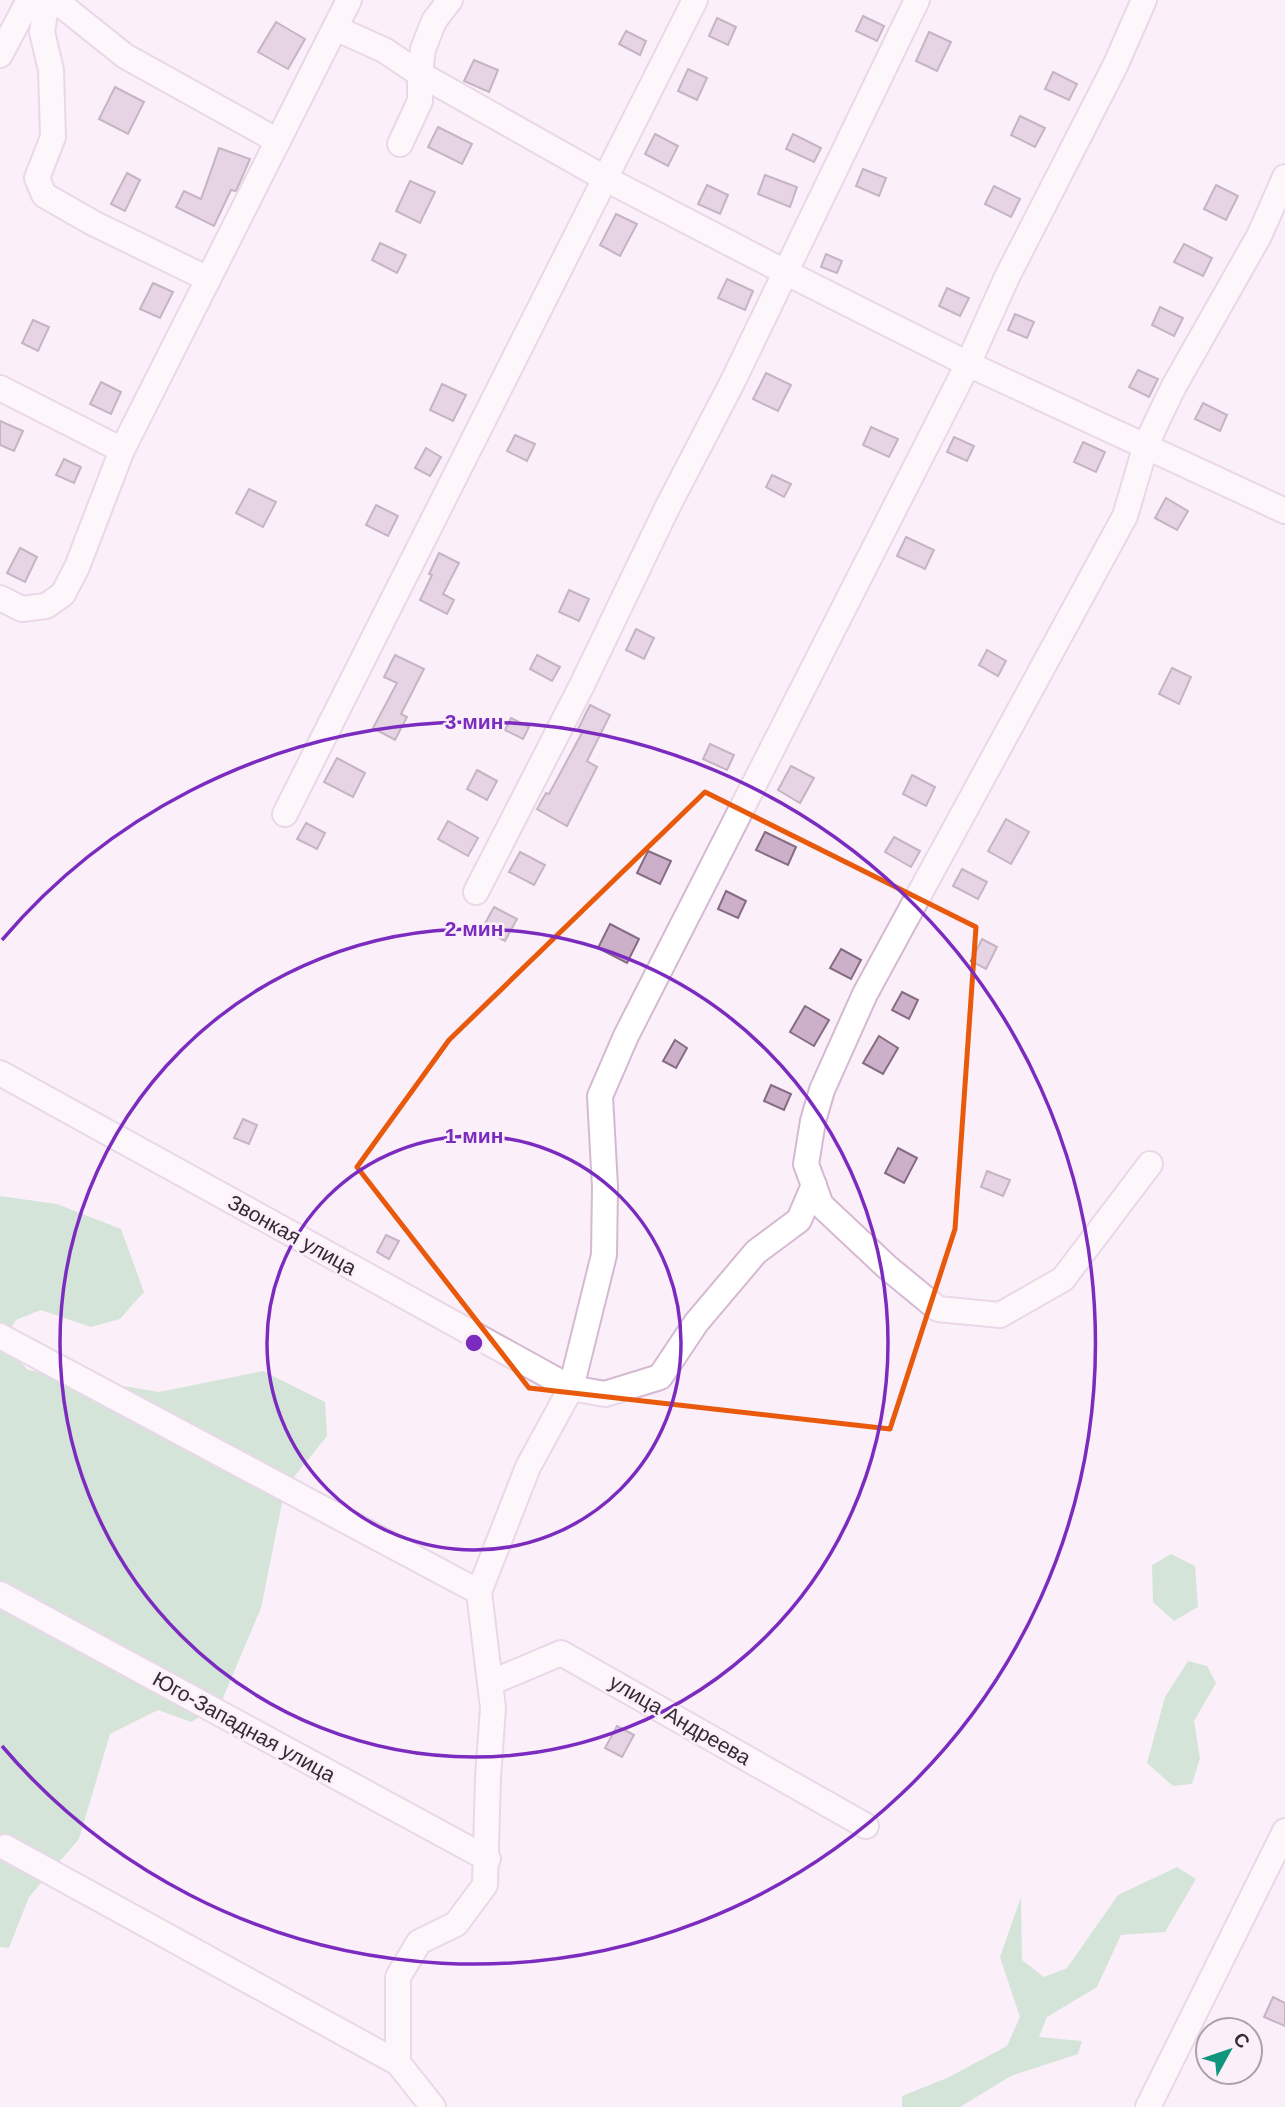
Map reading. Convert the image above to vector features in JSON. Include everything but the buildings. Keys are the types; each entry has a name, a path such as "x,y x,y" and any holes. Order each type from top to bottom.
{"street":[{"path":"0,55 29,0"},
{"path":"47,0 42,32 51,70 53,137 37,178 44,195 93,223 208,279"},
{"path":"55,0 125,56 278,141"},
{"path":"400,144 420,102 423,50 434,21 450,0"},
{"path":"285,814 695,0"},
{"path":"476,892 733,380 917,0"},
{"path":"398,2063 398,1977 419,1942 456,1924 485,1885 493,1708 479,1592 528,1467 571,1388 604,1255 605,1187 600,1096 633,1023 968,364 1021,246 1099,99 1144,0"},
{"path":"0,598 22,609 47,606 63,594 77,567 122,450 335,29 345,1"},
{"path":"335,29 384,50 420,74 606,179 785,272 968,364 1285,511"},
{"path":"1150,1164 1063,1279 1000,1315 938,1309 821,1205 807,1164 813,1121 827,1078 865,994 1125,516 1146,445 1174,386 1259,236 1285,177"},
{"path":"0,388 122,450"},
{"name":"Звонкая улица","path":"7,1077 571,1388 605,1394 660,1377 696,1323 756,1252 799,1220 814,1185"},
{"path":"0,1336 479,1592"},
{"name":"Юго-Западная улица","path":"0,1594 488,1859"},
{"name":"улица Андреева","path":"490,1683 561,1653 866,1826"},
{"path":"1148,2107 1285,1831"},
{"path":"5,1847 398,2063 433,2107"}],"highlighted area":[{"path":"705,792 976,927 955,1229 890,1429 529,1388 357,1167 449,1040"}],"green space":[{"path":"0,1196 57,1204 121,1229 144,1292 120,1319 91,1327 41,1310 16,1320 2,1343 28,1370 159,1392 263,1371 325,1402 327,1436 285,1488 261,1608 220,1705 191,1722 158,1710 110,1734 79,1839 29,1897 9,1948 0,1947"},
{"path":"1171,1554 1195,1566 1198,1607 1174,1621 1153,1602 1152,1565"},
{"path":"1188,1661 1207,1666 1216,1683 1194,1721 1200,1758 1192,1784 1173,1786 1147,1763 1165,1697"},
{"path":"1177,1867 1196,1879 1165,1932 1121,1935 1097,1987 1047,2017 1039,2037 1082,2041 1078,2054 1011,2076 960,2107 902,2107 902,2096 947,2078 1007,2046 1020,2017 1000,1957 1021,1897 1022,1960 1044,1977 1067,1968 1118,1895"}]}
